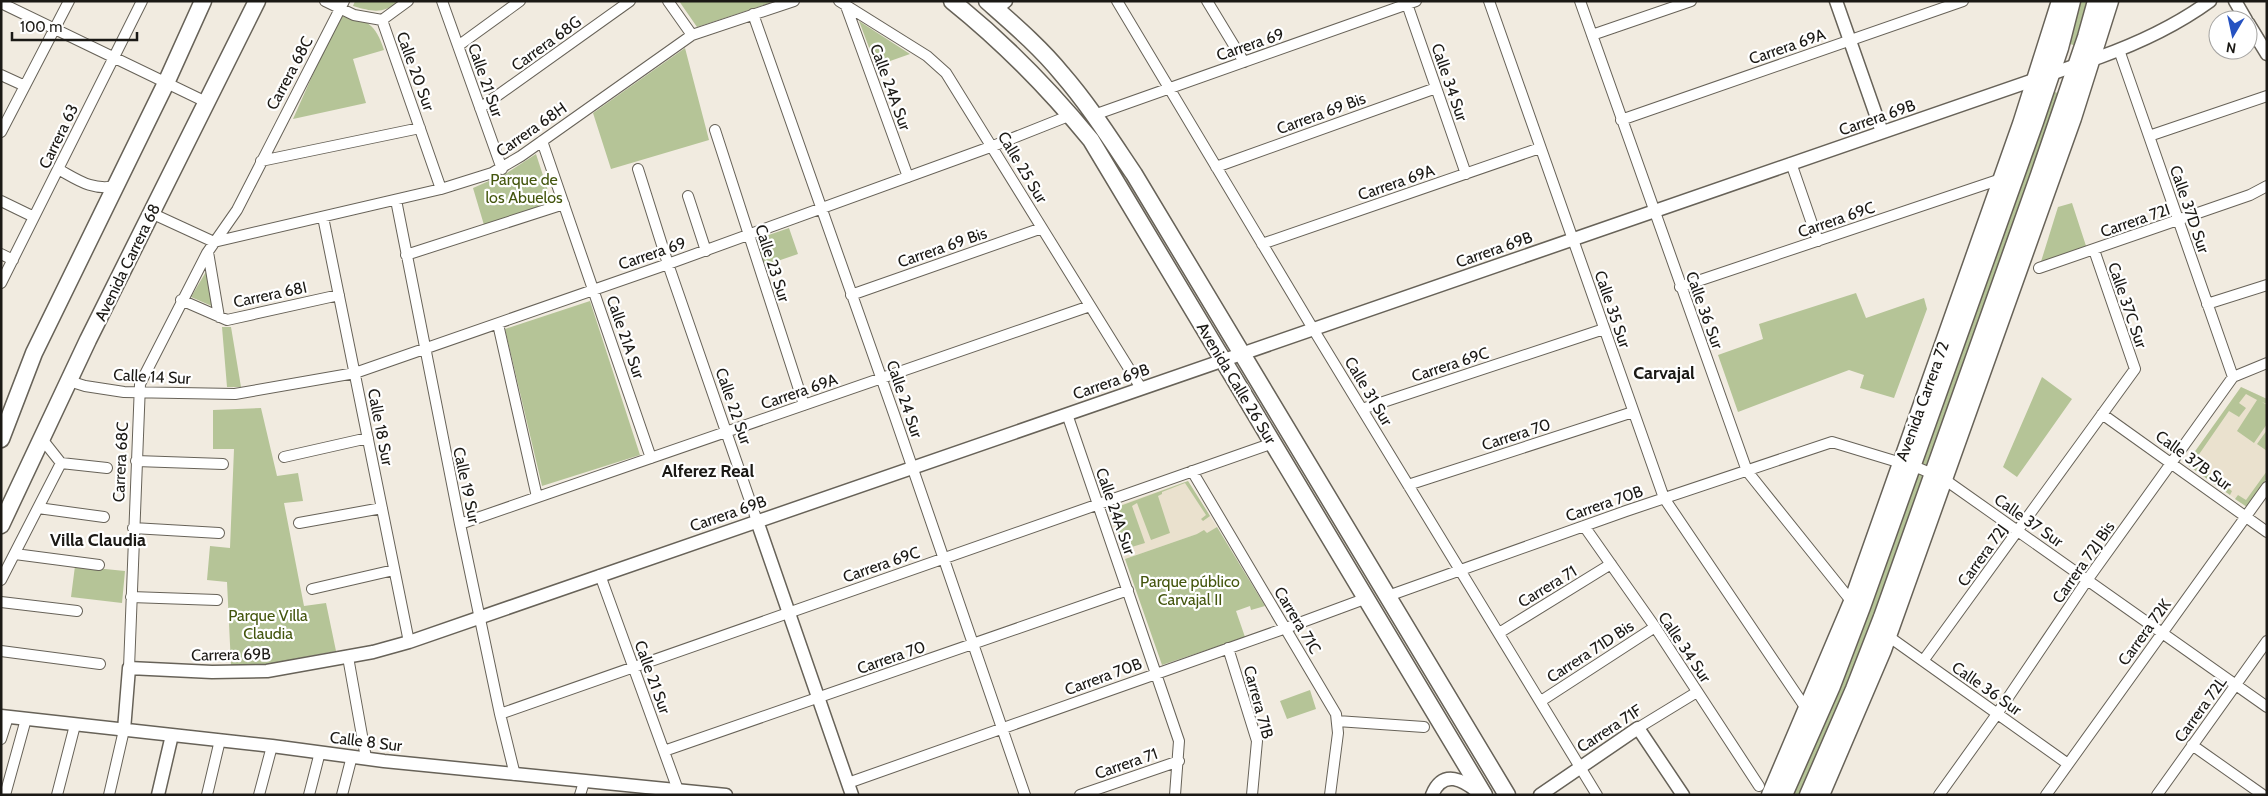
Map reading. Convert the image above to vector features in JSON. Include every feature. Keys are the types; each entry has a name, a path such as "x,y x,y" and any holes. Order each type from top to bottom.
{"main road":[{"path":"1,439 34,353 166,82 203,1"},
{"name":"Avenida Carrera 68","path":"1,525 151,213 257,1"},
{"name":"Avenida Calle 26 Sur","path":"952,1 996,40 1071,115 1091,140 1222,361 1367,598 1483,795"},
{"name":"Avenida Carrera 72","path":"1764,790 1807,710 1839,635 1906,465 1947,371 2044,76 2060,1"},
{"name":"Avenida Carrera 72","path":"1784,795 1832,686 1906,465 1925,393 2001,179 2044,76 2072,1"},
{"path":"1808,795 1854,689 1938,476 1999,329 2084,62 2096,1"},
{"path":"1821,795 1888,636 1975,357 2084,62 2110,1"},
{"name":"Avenida Calle 26 Sur","path":"996,4 1061,72 1094,115 1134,174 1507,795"},
{"path":"1975,357 1999,329"},
{"path":"1925,393 1947,371"},
{"path":"1832,686 1839,635"},
{"path":"1846,737 1854,689"},
{"path":"1776,795 1792,777"},
{"path":"1816,777 1816,795"}],"street":[{"path":"2,131 69,1"},
{"name":"Carrera 63","path":"1,283 142,1"},
{"name":"Calle 20 Sur","path":"325,1 342,5 362,17 382,20 441,189"},
{"path":"382,20 408,1"},
{"name":"Calle 21 Sur","path":"442,1 502,169"},
{"path":"458,46 520,1"},
{"name":"Carrera 68G","path":"480,108 630,1"},
{"path":"668,1 692,35"},
{"name":"Carrera 68H","path":"214,242 396,200 483,177 502,169 692,35 794,1"},
{"name":"Calle 31 Sur","path":"1117,1 1313,329 1597,795"},
{"path":"1207,1 1244,62"},
{"name":"Calle 35 Sur","path":"1489,1 1664,498 1807,710"},
{"name":"Calle 36 Sur","path":"1580,1 1653,211 1747,471 1852,602"},
{"path":"1592,35 1691,1"},
{"path":"1836,1 1882,132"},
{"name":"Carrera 69A","path":"1621,120 1963,1"},
{"name":"Carrera 69B","path":"129,668 212,672 267,671 348,657 409,642 2119,50 2171,25 2210,1"},
{"name":"Carrera 69","path":"1094,115 1410,2"},
{"name":"Calle 34 Sur","path":"1410,2 1436,88 1466,174"},
{"path":"1,3 206,102"},
{"name":"Calle 25 Sur","path":"842,4 936,63 954,84 1141,388"},
{"name":"Calle 24A Sur","path":"842,4 908,177"},
{"name":"Carrera 68C","path":"109,795 124,730 129,668 139,392 143,375 208,252 237,210 342,5"},
{"name":"Calle 24 Sur","path":"753,14 913,467 1025,795"},
{"path":"2258,39 2267,54"},
{"name":"Calle 37D Sur","path":"2119,50 2233,377"},
{"path":"1,75 25,86"},
{"name":"Carrera 69 Bis","path":"1216,167 1436,88"},
{"path":"2149,136 2267,96"},
{"name":"Carrera 69","path":"235,394 355,373 424,350 706,251 993,146 1071,115"},
{"path":"261,161 420,128"},
{"name":"Calle 23 Sur","path":"715,130 804,405"},
{"name":"Calle 21A Sur","path":"542,141 651,458"},
{"name":"Carrera 69A","path":"1262,244 1540,148"},
{"path":"1791,164 1818,240"},
{"name":"Calle 22 Sur","path":"638,169 668,264 850,789"},
{"path":"58,170 94,188 104,189 116,186"},
{"name":"Carrera 69C","path":"1680,286 2001,179"},
{"name":"Carrera 72I","path":"2039,268 2250,195 2267,186"},
{"path":"688,196 706,251"},
{"name":"Calle 19 Sur","path":"396,200 424,350 460,524 500,714 515,775"},
{"path":"1,201 34,217"},
{"path":"406,255 564,204"},
{"path":"151,213 214,242"},
{"name":"Calle 18 Sur","path":"323,217 409,642"},
{"name":"Carrera 69 Bis","path":"852,295 1042,228"},
{"name":"Calle 37C Sur","path":"2094,250 2135,369"},
{"path":"208,252 219,317"},
{"path":"1,254 13,260"},
{"path":"2207,304 2267,284"},
{"name":"Carrera 68I","path":"182,300 227,320 339,296"},
{"name":"Carrera 69A","path":"460,524 1090,306"},
{"path":"498,324 537,497"},
{"name":"Carrera 69C","path":"1362,409 1604,329"},
{"path":"2233,377 2267,363"},
{"name":"Carrera 72J","path":"1923,661 2135,369"},
{"name":"Carrera 72J Bis","path":"1939,795 1997,714 2088,579 2233,377"},
{"name":"Calle 14 Sur","path":"69,381 94,388 139,392 235,394"},
{"name":"Carrera 70","path":"1408,485 1633,412"},
{"name":"Calle 24A Sur","path":"1067,414 1179,741 1179,761"},
{"name":"Calle 37B Sur","path":"2102,414 2267,532"},
{"path":"284,457 368,438"},
{"path":"42,439 61,463 107,468"},
{"name":"Carrera 70B","path":"1388,596 1664,498 1832,442"},
{"name":"Calle 37 Sur","path":"1832,442 1938,476 2088,579 2267,707"},
{"name":"Carrera 69C","path":"500,714 1273,443"},
{"path":"136,460 223,464"},
{"path":"1,580 61,463"},
{"name":"Carrera 71C","path":"1192,471 1333,708 1338,720 1338,733 1330,795"},
{"name":"Carrera 72K","path":"2046,795 2267,487"},
{"path":"38,508 104,517"},
{"path":"299,523 382,508"},
{"name":"Calle 34 Sur","path":"1584,526 1655,627 1764,790"},
{"path":"133,528 219,533"},
{"path":"15,554 99,566"},
{"name":"Carrera 71","path":"1499,633 1611,564"},
{"path":"312,588 394,570"},
{"name":"Calle 21 Sur","path":"600,575 678,790"},
{"name":"Carrera 70","path":"664,751 1128,590"},
{"path":"131,597 217,600"},
{"name":"Carrera 70B","path":"850,789 1002,728 1367,598"},
{"path":"1,602 77,611"},
{"name":"Carrera 71D Bis","path":"1541,701 1655,627"},
{"name":"Calle 36 Sur","path":"1888,636 2068,764"},
{"name":"Carrera 72L","path":"2157,795 2267,641"},
{"name":"Carrera 71B","path":"1228,648 1257,741 1252,795"},
{"path":"1,651 100,664"},
{"path":"348,657 366,758"},
{"name":"Carrera 71F","path":"1540,795 1579,766 1697,692"},
{"path":"1,739 4,717"},
{"name":"Calle 8 Sur","path":"4,717 220,740 515,775 726,795"},
{"path":"5,795 26,719"},
{"path":"1338,720 1424,726"},
{"path":"57,795 75,725"},
{"path":"1638,728 1683,795"},
{"path":"158,795 172,735"},
{"path":"207,795 220,740"},
{"path":"2192,745 2263,795"},
{"path":"259,795 272,746"},
{"path":"309,795 320,752"},
{"path":"342,795 352,756"},
{"name":"Carrera 71","path":"1080,795 1179,761 1175,795"},
{"path":"1432,795 1437,786 1450,779 1464,782 1483,795"},
{"path":"580,795 584,782"}],"shaded area":[{"path":"2241,387 2267,399 2267,478 2247,507 2186,464"},
{"path":"1188,481 1217,527 1206,534 1197,534 1125,559 1108,509"}],"green space":[{"path":"355,1 400,1 378,11 353,6"},
{"path":"679,1 776,1 697,27"},
{"path":"2081,1 2090,1 2077,46 2070,44"},
{"path":"341,16 358,19 369,24 378,34 384,50 353,59 366,103 293,119 338,18"},
{"path":"859,21 910,54 876,66"},
{"path":"685,48 709,140 611,169 593,113"},
{"path":"2055,92 2060,94 1931,467 1920,463 2052,94"},
{"name":"Parque de los Abuelos","path":"536,154 552,203 484,225 473,188 507,173"},
{"path":"2072,203 2088,252 2039,268 2058,207"},
{"path":"789,228 798,254 763,266 754,240"},
{"path":"207,270 214,307 191,297"},
{"path":"1856,293 1866,318 1924,298 1927,309 1894,398 1860,388 1864,375 1849,370 1738,412 1718,355 1763,339 1759,324"},
{"path":"590,301 640,455 542,486 505,329"},
{"path":"222,327 231,327 241,387 227,387"},
{"path":"2042,377 2072,399 2017,477 2003,467"},
{"path":"2241,387 2267,399 2267,404 2262,402 2267,405 2267,424 2254,443 2237,431 2257,400 2246,394 2239,403 2246,408 2239,417 2229,411 2193,463 2232,491 2230,495 2186,464"},
{"name":"Parque Villa Claudia","path":"261,408 277,476 298,473 303,501 284,503 304,606 326,603 336,651 267,664 231,665 227,582 207,580 210,546 230,548 234,449 213,449 213,410"},
{"path":"2267,430 2267,451 2257,444"},
{"path":"2267,471 2267,478 2247,507 2235,499 2238,495 2246,500"},
{"path":"1916,472 1929,477 1877,623 1803,795 1791,795"},
{"path":"1188,481 1210,516 1203,521 1201,519 1206,515 1185,483 1162,492 1158,496 1170,533 1151,540 1137,503 1132,506 1145,543 1125,549 1109,510"},
{"name":"Parque público Carvajal II","path":"1217,527 1265,606 1251,610 1250,606 1236,611 1245,637 1162,665 1125,559 1204,530 1207,533"},
{"path":"75,566 125,571 122,603 71,597"},
{"path":"1310,690 1316,709 1287,719 1280,701"}],"district":[{"name":"Carvajal","path":"1664,373"},
{"name":"Alferez Real","path":"708,471"},
{"name":"Villa Claudia","path":"98,540"}]}
